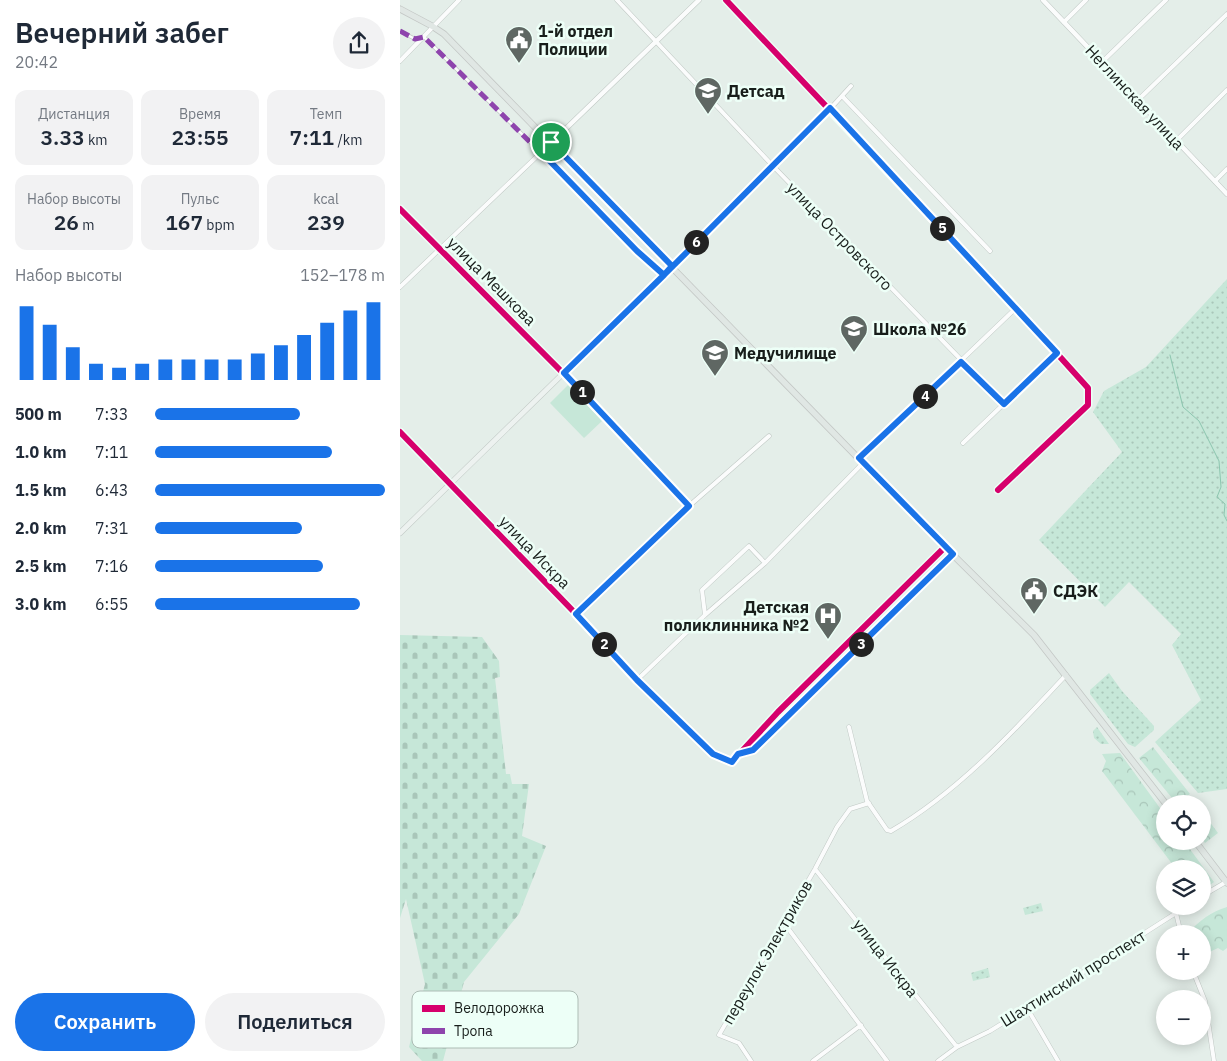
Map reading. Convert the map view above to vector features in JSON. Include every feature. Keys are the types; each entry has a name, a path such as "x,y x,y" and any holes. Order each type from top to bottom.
{"main road":[{"path":"400,9 432,26 551,142 945,547 1014,612 1066,675 1159,795"},
{"path":"400,532 672,266"},
{"path":"1202,850 1227,882"}],"street":[{"path":"400,61 459,0"},
{"name":"улица Островского","path":"618,0 773,166 961,362 1004,404"},
{"path":"400,287 699,0"},
{"path":"726,0 830,108 1088,388 1088,405 998,490"},
{"name":"Неглинская улица","path":"1043,0 1227,194"},
{"path":"1064,22 1086,0"},
{"path":"1102,62 1166,0"},
{"path":"1138,100 1227,14"},
{"path":"400,31 416,39 424,37"},
{"path":"424,37 541,152 637,251 664,275"},
{"path":"672,266 852,86"},
{"path":"1176,141 1227,90"},
{"path":"842,96 990,251"},
{"path":"1215,181 1227,170"},
{"name":"улица Мешкова","path":"400,209 564,373 689,506"},
{"path":"637,680 705,615 765,563 861,461 1016,308"},
{"path":"964,443 1057,353"},
{"name":"улица Искра","path":"400,432 637,680 713,754 732,762 738,754"},
{"path":"576,614 689,506 769,436"},
{"path":"705,615 702,590 749,546 765,563"},
{"path":"738,754 945,547"},
{"path":"738,754 753,750 953,554"},
{"path":"849,727 869,803 887,830 896,828 942,794 990,753 1066,675"},
{"name":"переулок Электриков","path":"752,1061 739,1044 719,1035 816,869 837,827 850,809 869,803"},
{"name":"улица Искра","path":"816,869 957,1047"},
{"path":"1211,891 1227,882"},
{"name":"Шахтинский проспект","path":"938,1061 957,1047 990,1031 1027,1008 1173,915"},
{"path":"784,923 887,1061"},
{"path":"1196,980 1205,1001 1214,1061"},
{"path":"1027,1008 1058,1061"},
{"path":"813,1061 861,1026"}],"green space":[{"path":"1227,279 1227,789 1198,793 1155,742 1201,700 1172,645 1181,634 1129,582 1105,607 1039,540 1122,452 1093,412 1104,391 1146,367"},
{"path":"568,385 602,421 584,438 550,403"},
{"path":"400,635 482,637 499,661 500,677 495,678 506,774 510,774 512,784 529,784 522,836 546,846 519,914 464,982 462,991 423,991 425,984 406,899 400,918"},
{"path":"1109,673 1122,691 1154,726 1154,730 1135,747 1128,744 1090,694 1090,690"},
{"path":"1097,727 1109,744 1101,744 1094,738 1093,731"},
{"path":"1153,747 1190,794 1170,795 1139,758"},
{"path":"1120,753 1156,803 1156,843 1102,771 1106,761 1102,754"},
{"path":"1211,824 1218,833 1211,838"},
{"path":"1162,850 1191,850 1198,860 1169,860"},
{"path":"1041,903 1043,911 1025,915 1023,908"},
{"path":"1227,907 1227,948 1223,951 1218,948 1211,951 1211,925 1196,925 1216,911"},
{"path":"988,968 990,977 973,981 971,973"},
{"path":"412,1035 412,1048 446,1048 443,1061 422,1061 409,1047"}],"waterway":[{"path":"1170,355 1183,407 1199,421 1219,461 1221,487 1217,497 1225,504 1224,515 1227,521"}],"marked path":[{"path":"400,31 415,39 424,37 664,275"}],"cycle path":[{"path":"726,0 1016,308 1088,388 1088,405 998,490"},
{"path":"400,209 563,373 689,506 576,614"},
{"path":"400,432 637,680 713,754 732,762 778,712 945,547"}],"place":[{"name":"1-й отдел Полиции","path":"519,64"},
{"name":"Детсад","path":"708,115"},
{"name":"Школа №26","path":"854,353"},
{"name":"Медучилище","path":"715,377"},
{"name":"СДЭК","path":"1034,615"},
{"name":"Детская поликлинника №2","path":"828,640"}],"route":[{"path":"551,142 541,152 637,251 664,275 830,108 1057,353 1004,404 961,362 859,458 953,554 753,750 738,754 732,762 713,754 637,680 576,614 689,506 564,373 664,275 672,266 551,142"}]}
